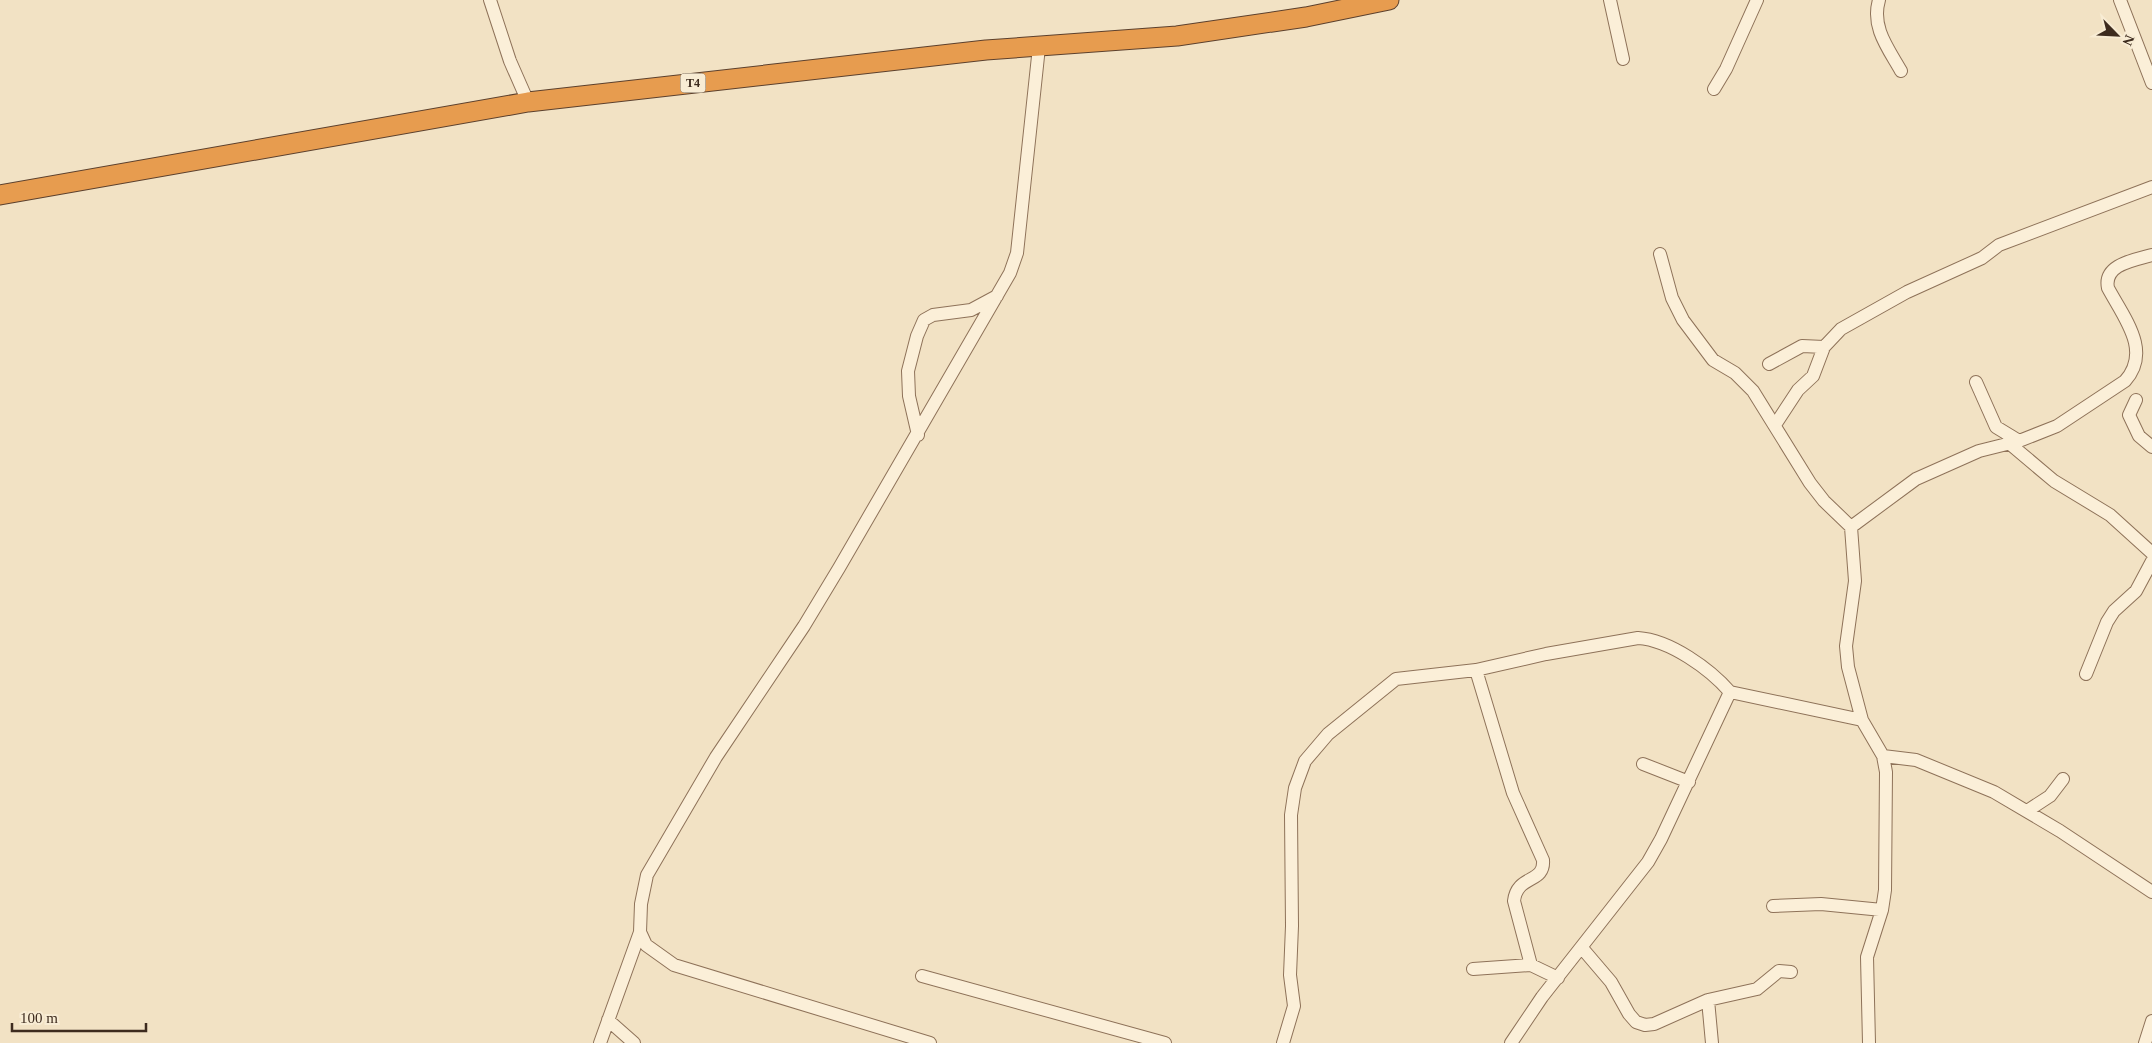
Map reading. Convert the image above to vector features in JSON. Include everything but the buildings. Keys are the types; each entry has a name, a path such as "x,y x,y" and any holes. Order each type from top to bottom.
{"highway":[{"name":"T4","path":"0,195 528,102 986,50 1177,36 1306,17 1389,0"}],"street":[{"path":"490,0 510,62 528,102"},
{"path":"1610,0 1623,59"},
{"path":"1714,89 1726,69 1757,0"},
{"path":"1879,0 1876,9 1876,23 1880,34 1901,71"},
{"path":"2120,0 2152,84"},
{"path":"600,1043 640,932 641,904 648,875 716,757 804,626 918,435 1010,273 1018,253 1039,47"},
{"path":"1775,425 1798,390 1813,376 1824,347 1841,330 1853,322 1907,292 1982,258 1999,245 2152,187"},
{"path":"1660,254 1672,298 1683,320 1713,360 1735,373 1753,391 1810,483 1824,501 1850,527 1855,581 1846,646 1848,667 1862,720 1883,756 1886,772 1886,844 1882,910 1867,957 1869,1043"},
{"path":"1850,527 1916,479 1979,451 2015,442 2057,426 2126,381 2134,372 2139,360 2139,346 2107,283 2113,269 2152,255"},
{"path":"918,435 909,396 908,371 917,336 924,320 933,315 971,310 999,294"},
{"path":"1769,364 1802,346 1814,345 1824,347"},
{"path":"1976,382 1996,426 2054,481 2110,515 2152,553 2136,591 2114,611 2107,622 2086,674"},
{"path":"2136,400 2128,415 2140,436 2152,447"},
{"path":"1284,1043 1294,1006 1290,976 1292,926 1290,814 1294,788 1305,761 1328,734 1396,679 1476,670 1546,654 1638,638 1652,639 1716,676 1730,692 1862,720"},
{"path":"1476,670 1513,792 1542,860 1541,871 1537,876 1520,884 1515,891 1514,901 1531,964"},
{"path":"1511,1043 1558,978 1648,862 1689,782 1730,692"},
{"path":"1883,756 1916,760 1994,792 2027,811 2152,892"},
{"path":"1644,764 1689,782"},
{"path":"2027,811 2050,796 2063,778"},
{"path":"1773,906 1821,904 1882,910"},
{"path":"640,932 646,944 674,965 930,1043"},
{"path":"1582,948 1611,982 1636,1022 1645,1024 1654,1024 1693,1005 1708,1000 1748,993 1779,971 1791,972"},
{"path":"1473,969 1531,964 1558,978"},
{"path":"922,976 1165,1043"},
{"path":"1708,1000 1712,1043"},
{"path":"1693,1005 1709,1019"},
{"path":"608,1020 634,1043"},
{"path":"2148,1040 2152,1021"}]}
